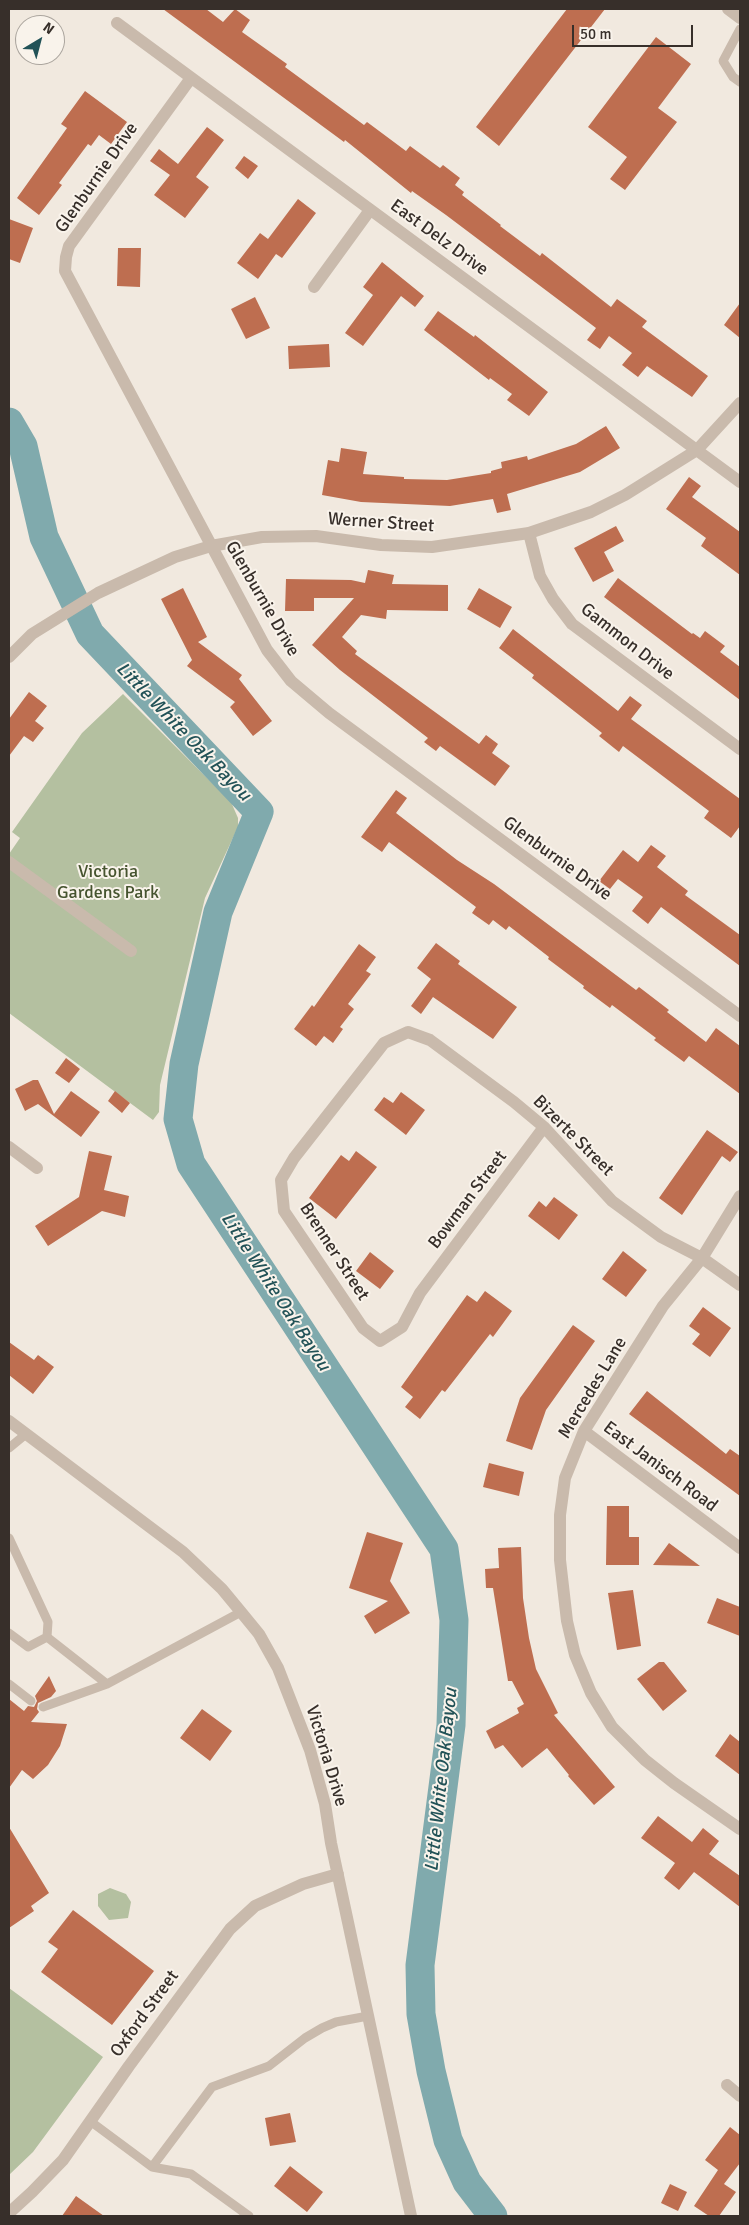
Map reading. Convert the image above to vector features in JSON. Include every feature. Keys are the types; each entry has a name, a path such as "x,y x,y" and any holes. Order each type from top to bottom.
{"street":[{"path":"728,9 740,18"},
{"name":"East Delz Drive","path":"116,23 740,482"},
{"name":"Glenburnie Drive","path":"191,78 70,246 66,257 65,271 267,650 291,681 328,713 740,1016"},
{"path":"314,287 370,210"},
{"name":"Werner Street","path":"9,657 32,634 98,594 175,557 212,546 262,537 316,536 381,545 432,546 482,541 529,532 591,512 625,495 697,450 740,403"},
{"name":"Gammon Drive","path":"529,532 540,576 553,599 572,624 740,750"},
{"path":"9,862 131,951"},
{"name":"Bizerte Street","path":"360,1073 384,1043 408,1032 430,1040 544,1127 612,1201 661,1236 702,1258 740,1285"},
{"name":"Brenner Street","path":"360,1073 294,1158 282,1180 284,1211 363,1328 380,1341 402,1327 420,1293"},
{"name":"Bowman Street","path":"420,1293 544,1127"},
{"path":"9,1147 38,1168"},
{"name":"Mercedes Lane","path":"740,1196 702,1258 663,1306 584,1431 565,1478 560,1515 560,1560 567,1621 575,1655 591,1693 612,1727 651,1764 662,1774 740,1829"},
{"name":"Victoria Drive","path":"9,1421 183,1552 222,1589 241,1612 259,1634 278,1668 310,1750 325,1804 338,1874 411,2216"},
{"name":"East Janisch Road","path":"584,1431 740,1548"},
{"name":"Oxford Street","path":"9,2213 62,2160 230,1929 255,1906 303,1884 338,1874"},
{"path":"727,2086 740,2096"}],"lane":[{"path":"740,29 723,61 733,77 740,82"},
{"path":"9,1448 26,1434"},
{"path":"9,1538 48,1622 47,1637"},
{"path":"43,1707 107,1684 241,1612"},
{"path":"9,1632 28,1647 47,1637"},
{"path":"47,1637 107,1684"},
{"path":"9,1684 31,1701"},
{"path":"152,2167 212,2087 270,2066 305,2038 322,2028 336,2022 368,2016"},
{"path":"90,2121 152,2167 191,2174 249,2216"}],"green space":[{"name":"Victoria Gardens Park","path":"123,694 231,802 238,818 238,827 205,898 160,1085 159,1112 153,1120 9,1013 9,854 20,838 12,832 82,733"},
{"path":"110,1888 126,1894 131,1902 128,1918 109,1920 98,1906 98,1894"},
{"path":"9,1988 103,2057 33,2152 9,2175"}],"building":[{"path":"163,9 206,9 223,22 235,9 250,20 242,32 287,64 285,67 364,125 367,122 406,151 410,146 440,168 443,165 460,178 455,185 464,192 462,195 500,226 540,256 542,253 611,307 617,299 647,321 642,327 708,376 692,397 647,366 638,377 622,365 632,353 609,336 600,349 587,340 596,328 446,215 412,191 411,193 345,140 344,142"},
{"path":"567,9 605,9 499,146 476,127"},
{"path":"656,37 691,64 658,108 677,122 625,190 610,179 627,157 588,127"},
{"path":"85,91 127,122 111,144 99,135 91,146 88,144 59,183 62,185 39,215 17,198 67,128 61,124"},
{"path":"207,127 224,140 196,177 209,187 185,218 154,195 170,175 150,161 159,149 178,164"},
{"path":"244,156 258,166 248,179 235,168"},
{"path":"298,199 316,213 282,258 276,254 258,279 237,263 260,233 268,239"},
{"path":"9,219 33,228 20,263 9,259"},
{"path":"118,248 141,248 140,287 117,286"},
{"path":"382,262 424,296 415,307 401,296 363,346 345,333 373,295 363,287"},
{"path":"255,297 270,328 246,339 231,309"},
{"path":"740,303 740,338 724,325"},
{"path":"438,311 474,337 475,335 548,392 529,416 507,400 512,394 490,378 489,380 424,330"},
{"path":"329,344 330,367 289,369 288,346"},
{"path":"606,426 620,448 580,472 507,494 511,510 497,513 493,499 450,506 361,502 322,495 328,460 339,462 341,448 367,452 363,474 404,477 404,479 447,480 491,473 491,471 502,468 501,462 527,456 528,460 576,444"},
{"path":"689,477 701,486 692,497 740,532 740,575 701,546 706,538 666,509"},
{"path":"616,526 624,541 604,552 614,571 593,582 574,548"},
{"path":"368,570 394,575 392,584 448,585 448,611 387,610 386,619 361,615 342,637 357,651 355,654 479,744 486,735 498,744 492,753 510,766 495,786 440,746 436,751 424,742 428,738 340,670 312,645 354,598 314,598 314,611 285,611 286,579 351,580 365,583"},
{"path":"618,578 692,634 700,638 705,631 725,646 720,652 740,667 740,700 604,597"},
{"path":"183,588 207,637 198,642 242,675 239,679 272,721 253,736 230,707 235,702 187,666 192,660 161,599"},
{"path":"479,588 512,607 500,628 467,609"},
{"path":"513,629 618,711 630,696 642,705 631,719 740,799 740,826 731,838 704,818 709,811 623,746 619,752 599,736 602,733 532,678 534,675 499,648"},
{"path":"29,692 47,706 35,721 44,728 33,742 24,736 9,756 9,719"},
{"path":"396,790 407,798 396,813 457,860 494,884 636,990 639,987 669,1010 667,1012 706,1042 716,1028 740,1046 740,1094 689,1056 684,1062 612,1005 610,1008 583,988 584,986 509,926 506,930 493,920 489,925 472,913 476,907 389,842 382,852 361,837"},
{"path":"651,845 666,856 657,867 688,891 685,895 740,935 740,966 661,907 648,924 632,911 643,897 618,879 610,889 599,881 623,850 638,862"},
{"path":"436,943 460,961 458,964 517,1007 493,1039 433,997 421,1014 411,1006 431,979 417,968"},
{"path":"359,944 376,957 366,971 371,974 348,1004 354,1009 340,1027 343,1029 333,1043 324,1036 316,1046 294,1029 312,1005 314,1007"},
{"path":"66,1058 80,1069 69,1083 55,1073"},
{"path":"33,1080 38,1080 54,1114 71,1091 100,1112 81,1137 38,1104 25,1111 15,1089"},
{"path":"115,1091 130,1103 122,1113 108,1101"},
{"path":"401,1092 425,1110 406,1135 374,1110 384,1097 393,1103"},
{"path":"707,1130 738,1152 730,1162 722,1156 682,1215 659,1198"},
{"path":"89,1151 112,1156 104,1190 129,1196 125,1217 102,1211 48,1246 35,1226 79,1197"},
{"path":"356,1151 377,1167 336,1219 309,1198 341,1155 349,1161"},
{"path":"554,1197 578,1215 559,1240 528,1216 539,1201 546,1207"},
{"path":"623,1251 647,1270 626,1297 602,1279"},
{"path":"370,1252 394,1271 380,1289 356,1271"},
{"path":"485,1291 512,1311 493,1337 490,1334 445,1392 442,1390 420,1419 405,1407 413,1397 401,1387 467,1295 477,1302"},
{"path":"703,1307 731,1328 710,1357 692,1344 700,1334 689,1326"},
{"path":"573,1325 595,1341 546,1410 532,1450 506,1441 520,1398"},
{"path":"9,1342 34,1360 38,1355 54,1367 33,1394 9,1375"},
{"path":"647,1391 726,1454 730,1449 740,1456 740,1496 629,1414"},
{"path":"489,1463 524,1472 519,1496 483,1487"},
{"path":"607,1506 629,1506 629,1537 639,1537 639,1565 606,1565"},
{"path":"367,1532 403,1543 390,1581 410,1613 375,1634 364,1616 388,1601 349,1588"},
{"path":"669,1543 700,1566 653,1565"},
{"path":"521,1547 523,1598 529,1638 536,1669 558,1713 554,1715 615,1787 594,1805 568,1776 547,1748 522,1768 503,1745 495,1749 486,1731 519,1713 517,1708 524,1704 512,1681 508,1681 493,1588 486,1588 485,1569 499,1568 498,1548"},
{"path":"633,1590 641,1646 617,1650 608,1593"},
{"path":"717,1598 740,1607 740,1636 707,1623"},
{"path":"659,1662 664,1662 687,1691 663,1711 637,1679"},
{"path":"49,1676 56,1691 51,1697 38,1703 37,1709 39,1712 31,1722 67,1724 60,1746 48,1765 33,1779 22,1770 9,1788 9,1699 24,1711 28,1706 34,1707 37,1701 35,1696"},
{"path":"202,1709 232,1731 210,1761 180,1738"},
{"path":"730,1734 740,1742 740,1775 715,1756"},
{"path":"658,1816 692,1842 703,1828 719,1841 709,1854 740,1876 740,1907 694,1872 679,1890 664,1878 675,1863 641,1838"},
{"path":"9,1827 49,1893 31,1906 34,1911 9,1928"},
{"path":"73,1910 154,1971 112,2025 41,1972 58,1949 48,1942"},
{"path":"290,2113 296,2142 270,2146 265,2118"},
{"path":"730,2127 740,2135 740,2163 724,2184 736,2192 719,2216 709,2216 694,2206 718,2170 705,2160"},
{"path":"290,2166 323,2192 307,2212 274,2186"},
{"path":"670,2184 687,2192 678,2211 661,2203"},
{"path":"76,2196 104,2216 62,2216"}],"waterway":[{"name":"Little White Oak Bayou","path":"9,422 23,446 44,537 90,634 259,812 218,912 184,1064 178,1119 191,1164 444,1549 454,1620 451,1725 420,1965 421,2014 431,2071 448,2140 467,2182 493,2216"}]}
